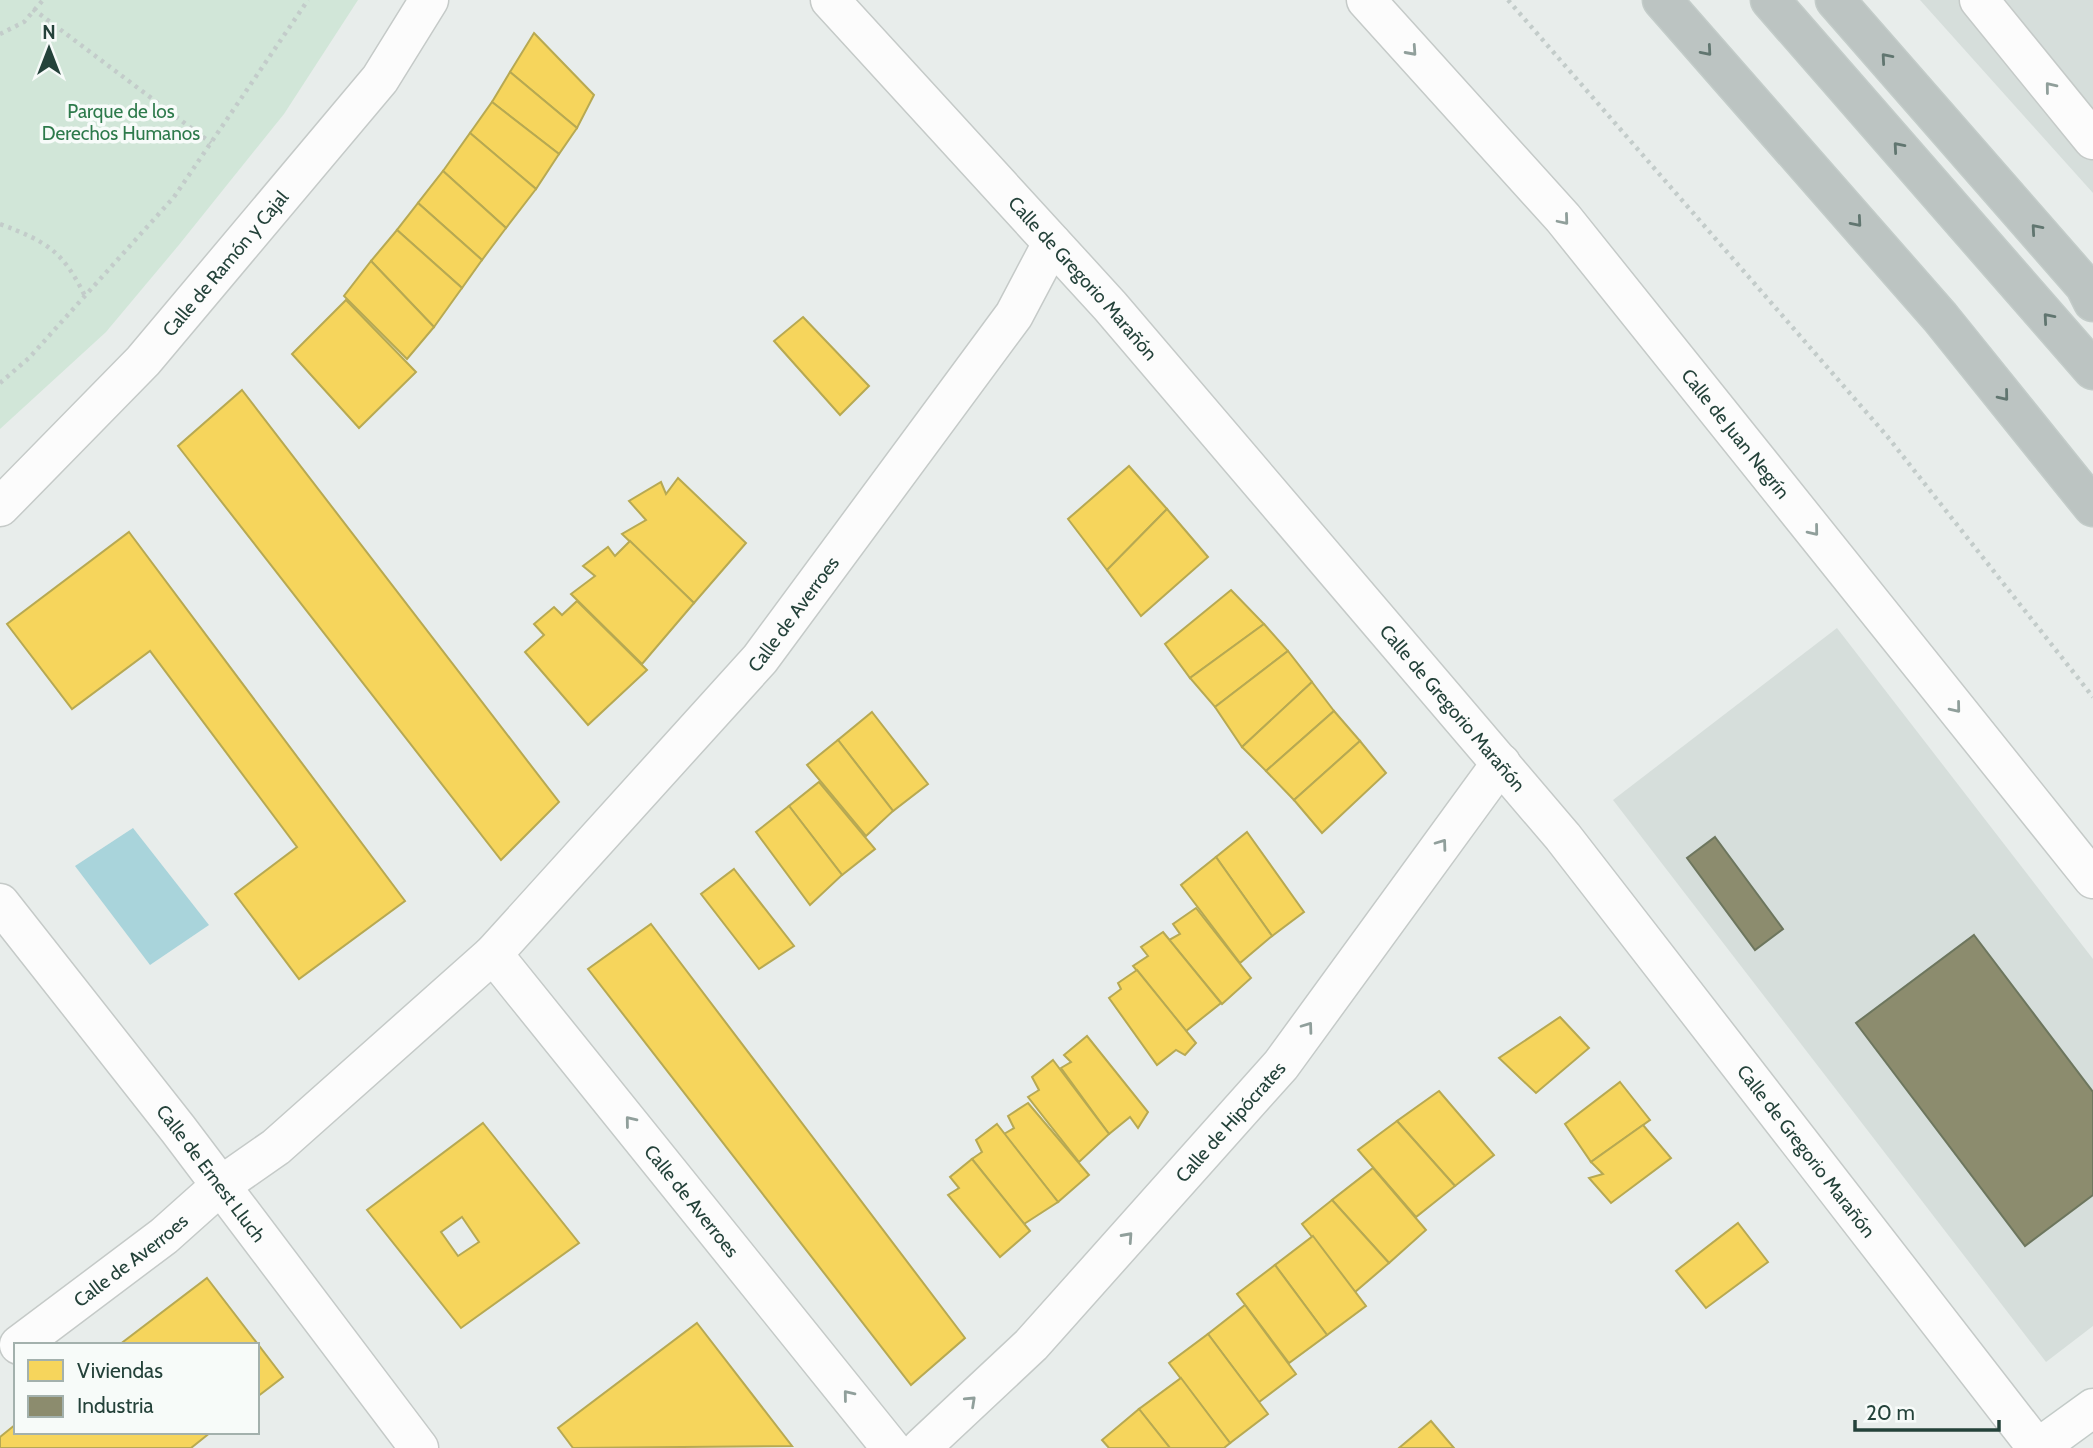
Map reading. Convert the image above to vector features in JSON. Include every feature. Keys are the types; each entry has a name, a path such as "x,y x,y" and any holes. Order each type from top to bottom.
{"highway":[{"path":"1662,0 1940,317 2093,507"},
{"path":"1770,0 2093,370"},
{"path":"1836,0 2085,285 2093,302"}],"street":[{"name":"Calle de Ramón y Cajal","path":"0,507 152,351 380,79 429,0"},
{"name":"Calle de Gregorio Marañón","path":"830,0 1111,306 1563,837 2038,1448"},
{"name":"Calle de Juan Negrín","path":"1366,0 1563,218 2093,879"},
{"path":"1979,0 2093,140"},
{"name":"Calle de Averroes","path":"22,1343 164,1236 220,1186 276,1147 493,954 760,659 1014,315 1052,243"},
{"name":"Calle de Hipócrates","path":"921,1448 1031,1345 1281,1065 1501,763"},
{"name":"Calle de Ernest Lluch","path":"0,903 419,1448"},
{"name":"Calle de Averroes","path":"493,954 891,1448"},
{"path":"2038,1448 2093,1408"}],"path":[{"path":"0,34 24,22 43,0"},
{"path":"0,383 29,358 174,197 309,0"},
{"path":"1508,0 1563,59 1887,436 2093,696"},
{"path":"33,9 212,144"},
{"path":"0,224 54,249 70,266 85,296"}],"shaded area":[{"path":"1920,0 2093,0 2093,193"},
{"path":"1837,628 2093,959 2093,1326 2046,1362 1613,800"}],"green space":[{"name":"Parque de los Derechos Humanos","path":"0,0 358,0 284,114 178,246 106,332 0,429"}],"water":[{"path":"133,828 209,925 150,965 75,866"}],"building: Viviendas":[{"path":"534,33 594,95 577,128 510,72"},
{"path":"510,72 577,128 559,154 492,102"},
{"path":"492,102 559,154 536,189 470,133"},
{"path":"470,133 536,189 506,228 443,171"},
{"path":"443,171 506,228 482,260 418,203"},
{"path":"418,203 482,260 462,288 397,230"},
{"path":"397,230 462,288 434,327 371,261"},
{"path":"371,261 434,327 407,359 344,296"},
{"path":"346,300 416,372 359,428 292,354"},
{"path":"803,317 869,386 840,415 774,341"},
{"path":"242,390 559,802 501,860 178,446"},
{"path":"1129,466 1167,509 1107,570 1068,519"},
{"path":"678,478 746,543 694,603 622,534 646,520 629,501 661,482 666,494"},
{"path":"1167,509 1208,557 1141,616 1107,570"},
{"path":"129,532 405,901 299,979 235,894 297,847 150,651 72,709 7,624"},
{"path":"630,541 694,603 642,664 571,594 595,576 583,566 608,547 615,556"},
{"path":"1231,590 1264,624 1190,678 1165,644"},
{"path":"577,601 647,670 588,725 525,652 544,635 534,624 554,607 562,615"},
{"path":"1264,624 1288,651 1215,707 1190,678"},
{"path":"1288,651 1312,682 1242,747 1215,707"},
{"path":"1312,682 1334,711 1266,771 1242,747"},
{"path":"1334,711 1360,741 1294,800 1266,771"},
{"path":"872,712 928,784 893,811 838,740"},
{"path":"838,740 893,811 866,836 807,765"},
{"path":"1360,741 1386,773 1322,833 1294,800"},
{"path":"819,782 875,849 842,875 789,806"},
{"path":"789,806 842,875 810,905 756,832"},
{"path":"1247,832 1304,912 1272,936 1216,857"},
{"path":"1216,857 1272,936 1240,963 1181,885"},
{"path":"734,869 794,946 759,969 701,894"},
{"path":"1196,908 1251,978 1222,1004 1169,940 1180,934 1173,924"},
{"path":"651,924 965,1338 911,1385 588,969"},
{"path":"1163,932 1221,1003 1186,1031 1133,966 1148,956 1141,947"},
{"path":"1137,970 1196,1043 1185,1055 1176,1050 1157,1065 1109,998 1121,989 1118,983"},
{"path":"1560,1017 1589,1048 1536,1093 1499,1058"},
{"path":"1087,1036 1148,1112 1138,1128 1130,1117 1109,1134 1061,1068 1071,1062 1064,1055"},
{"path":"1053,1060 1109,1134 1079,1162 1028,1097 1039,1090 1032,1077"},
{"path":"1620,1082 1650,1120 1591,1162 1565,1124"},
{"path":"1439,1091 1494,1155 1455,1186 1397,1121"},
{"path":"1028,1103 1089,1175 1058,1202 1004,1134 1014,1128 1008,1116"},
{"path":"1397,1121 1455,1186 1416,1217 1358,1150"},
{"path":"483,1123 579,1243 461,1328 367,1210","holes":["462,1217 479,1242 458,1256 441,1232"]},
{"path":"997,1124 1058,1202 1024,1224 972,1159 982,1152 976,1140"},
{"path":"1643,1125 1671,1158 1611,1203 1589,1178 1603,1174 1591,1162"},
{"path":"972,1159 1030,1231 1000,1257 948,1195 959,1188 950,1177"},
{"path":"1373,1168 1426,1230 1389,1263 1332,1200"},
{"path":"1332,1200 1389,1263 1355,1292 1302,1224"},
{"path":"1738,1223 1768,1262 1706,1308 1676,1271"},
{"path":"1313,1236 1366,1306 1327,1335 1275,1265"},
{"path":"1275,1265 1327,1335 1289,1363 1237,1294"},
{"path":"207,1278 257,1343 122,1343"},
{"path":"1245,1305 1296,1374 1259,1402 1208,1334"},
{"path":"697,1323 792,1446 573,1448 558,1428"},
{"path":"1208,1334 1268,1414 1230,1443 1169,1363"},
{"path":"259,1346 283,1377 259,1395"},
{"path":"1181,1378 1230,1443 1224,1448 1170,1448 1139,1409"},
{"path":"1139,1409 1170,1448 1109,1448 1102,1440"},
{"path":"1431,1421 1454,1448 1399,1448"},
{"path":"14,1426 14,1434 208,1434 191,1448 0,1448 0,1437"}],"building: Industria":[{"path":"1715,837 1783,929 1755,950 1687,858"},
{"path":"1974,935 2093,1092 2093,1195 2025,1246 1856,1023"}]}
